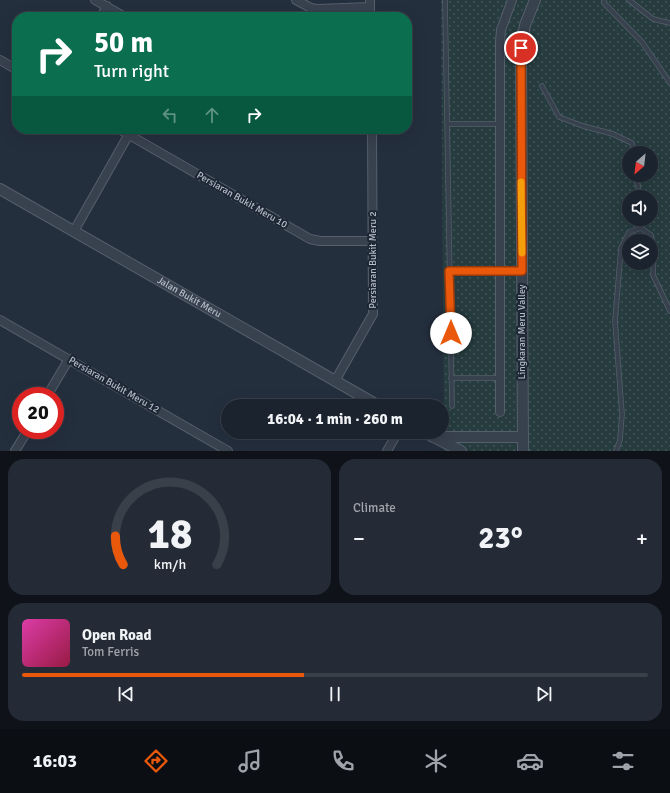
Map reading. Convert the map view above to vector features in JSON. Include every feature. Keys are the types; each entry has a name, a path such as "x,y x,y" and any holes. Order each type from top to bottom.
{"street":[{"path":"95,0 117,12"},
{"path":"296,0 311,8 317,9 370,4"},
{"path":"500,412 500,42 503,25 512,0"},
{"name":"Lingkaran Meru Valley","path":"523,451 521,48 525,25 535,0"},
{"path":"104,12 107,6"},
{"path":"0,60 12,67"},
{"path":"74,231 129,134"},
{"name":"Persiaran Bukit Meru 10","path":"129,134 310,238 320,241 373,241"},
{"name":"Persiaran Bukit Meru 2","path":"335,381 373,314 372,134"},
{"name":"Jalan Bukit Meru","path":"0,189 367,399"},
{"path":"501,271 522,271"},
{"name":"Persiaran Bukit Meru 12","path":"0,320 228,451"},
{"path":"52,387 69,359"},
{"path":"449,435 523,437"},
{"path":"16,451 23,439"},
{"path":"387,451 394,439"},
{"path":"437,439 461,451"}],"lane":[{"path":"444,0 452,406"},
{"path":"604,0 604,3 642,42 670,83"},
{"path":"629,0 653,19 670,23"},
{"path":"542,86 559,116 632,142 633,146"},
{"path":"447,124 501,124"},
{"path":"616,451 620,440 622,414 615,320 621,248 629,232 641,228 651,235 654,252 653,275 670,311"},
{"path":"449,271 501,271"},
{"path":"452,378 501,378"}],"green space":[{"path":"441,0 670,0 670,451 444,451 444,439 449,439 449,399 444,399"}],"slow traffic":[{"path":"521,182 522,253"}],"route":[{"path":"451,333 451,288 449,271 522,271 521,48"}]}
